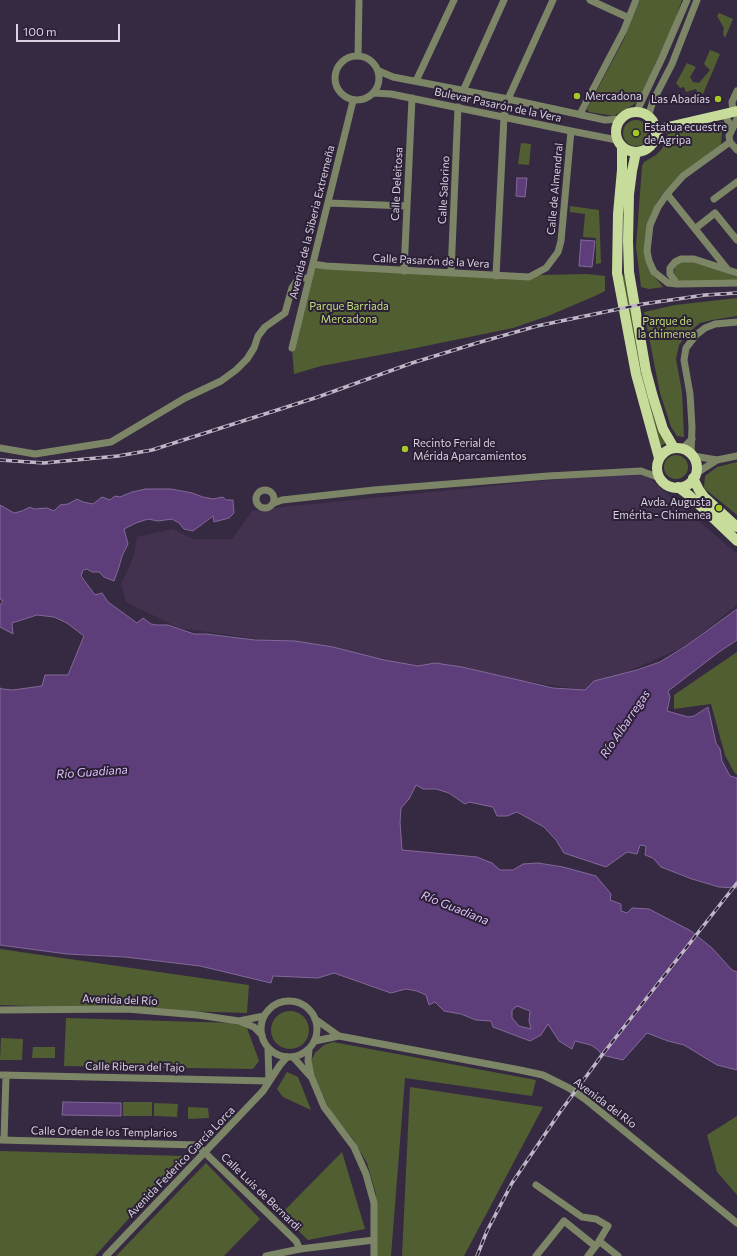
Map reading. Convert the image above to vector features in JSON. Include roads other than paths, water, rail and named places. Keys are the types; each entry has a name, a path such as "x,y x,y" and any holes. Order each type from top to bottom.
{"main road":[{"path":"620,143 629,151 642,151 651,145 654,140 656,130 654,125 648,117 636,113 628,114 621,120 616,129 620,143 622,170 618,214 617,273 636,374 659,458 657,469 660,478 668,485 678,487 690,496 737,541"},
{"path":"656,130 733,114"},
{"path":"636,152 629,194 628,241 630,272 645,364 653,397 664,429 696,465 694,476 699,490 737,528"},
{"path":"659,458 666,451 685,452"},
{"path":"678,487 687,484 694,476"}],"street":[{"path":"358,56 359,0"},
{"path":"416,81 454,0"},
{"path":"463,91 504,0"},
{"path":"496,276 504,117 508,99 553,0"},
{"path":"590,0 630,18"},
{"path":"580,114 630,18 636,0"},
{"path":"636,113 687,0"},
{"path":"648,117 672,64 697,0"},
{"path":"358,56 370,59 379,71 380,79 374,94 361,101 346,98 336,86 335,78 338,66 350,57 358,56"},
{"name":"Bulevar Pasarón de la Vera","path":"379,71 393,77 508,99 605,120 621,120"},
{"path":"737,91 732,102 732,128 729,136 730,142 737,150"},
{"name":"Bulevar Pasarón de la Vera","path":"374,94 391,94 458,107 620,143"},
{"name":"Calle Deleitosa","path":"404,271 412,98"},
{"name":"Avenida de la Siberia Extremeña","path":"292,348 353,100"},
{"name":"Calle Salorino","path":"451,273 458,107"},
{"path":"732,128 733,114"},
{"name":"Calle de Almendral","path":"546,268 558,252 561,241 571,131"},
{"path":"730,142 683,176 667,194 658,207 650,225 647,251 649,261 654,272 668,283 737,283"},
{"path":"714,199 735,186"},
{"path":"667,194 696,228 728,270"},
{"path":"328,203 407,206"},
{"path":"696,228 715,213 737,240"},
{"path":"677,284 670,274 670,268 675,262 681,259 694,258 737,273"},
{"name":"Calle Pasarón de la Vera","path":"312,264 404,271 529,277 546,268"},
{"path":"0,448 34,454 111,442 185,398 221,381 236,370 247,359 254,348 258,336 265,327 285,313 292,288 299,278 309,278"},
{"path":"717,460 685,452 692,439 692,427 690,394 684,360 686,348 696,335 704,328 715,324 737,322"},
{"path":"694,476 717,460 737,456"},
{"path":"274,503 282,500 374,490 548,476 641,471 660,478"},
{"path":"286,1001 304,1005 311,1011 315,1019 317,1034 315,1041 308,1050 301,1054 290,1057 274,1053 264,1042 261,1029 264,1016 277,1004 286,1001"},
{"name":"Avenida del Río","path":"0,1010 127,1009 198,1015 239,1021 254,1027 262,1035"},
{"name":"Avenida del Río","path":"239,1021 264,1016"},
{"name":"Avenida del Río","path":"315,1019 339,1036"},
{"name":"Avenida del Río","path":"315,1041 339,1036 543,1075 585,1099 737,1222"},
{"path":"268,1048 269,1081"},
{"path":"308,1050 310,1076 324,1106 330,1117 354,1147 366,1174 374,1203 374,1256"},
{"path":"290,1057 310,1076"},
{"name":"Avenida Federico García Lorca","path":"106,1256 263,1091 280,1065 290,1057"},
{"path":"2,1140 3,1075"},
{"name":"Calle Ribera del Tajo","path":"3,1075 269,1081"},
{"name":"Calle Orden de los Templarios","path":"2,1140 197,1145 205,1153"},
{"name":"Calle Luis de Bernardi","path":"205,1153 296,1241 300,1249"},
{"path":"536,1185 582,1217 596,1219 608,1226 588,1256"},
{"path":"536,1256 564,1221 597,1244 618,1256"},
{"path":"266,1256 300,1249 374,1240"}],"water":[{"path":"517,178 527,178 525,197 516,196"},
{"path":"581,240 595,241 592,267 579,266"},
{"path":"146,489 171,489 213,499 223,497 226,500 233,500 234,513 229,518 214,522 213,516 193,531 184,529 179,523 172,519 158,521 148,519 136,523 124,529 128,544 122,556 114,581 104,577 99,572 92,572 87,569 83,570 81,576 95,595 102,593 108,602 137,623 143,618 151,624 168,625 194,634 255,640 295,641 333,647 384,660 418,666 435,663 462,667 553,688 585,690 594,681 637,670 660,662 686,646 737,609 737,640 668,691 670,697 667,711 688,717 694,716 708,707 716,743 720,749 722,761 730,776 737,778 737,888 719,887 692,879 661,867 653,858 645,855 646,846 640,845 637,854 627,852 606,867 564,853 556,840 544,827 517,812 507,816 497,816 493,807 469,802 465,804 449,793 436,789 423,789 416,785 409,799 401,808 400,822 402,850 477,857 492,863 500,870 513,870 523,864 538,863 563,867 596,876 611,894 610,900 621,904 621,911 627,913 632,908 649,909 691,931 712,948 732,970 737,972 737,1070 717,1065 684,1045 647,1033 623,1060 602,1055 591,1045 575,1041 572,1049 559,1041 548,1024 541,1035 530,1041 493,1027 491,1021 476,1020 461,1014 444,1011 435,1002 429,1005 426,995 417,991 406,989 391,993 334,973 318,978 273,976 271,983 200,966 125,957 67,954 0,945 0,688 13,690 42,686 45,675 68,675 84,636 67,623 54,617 37,615 12,623 13,634 0,627 0,605 3,601 0,599 0,505 14,513 30,507 34,509 47,508 54,511 60,505 68,504 77,499 93,504 102,497 110,500 115,496 120,497 132,492","holes":["517,1006 530,1011 529,1021 531,1029 519,1026 512,1018 512,1010"]},
{"path":"63,1102 121,1103 121,1116 62,1115"}],"railway":[{"path":"0,460 44,463 118,456 152,450 318,397 412,363 537,326 643,304 705,295 737,293"},
{"path":"477,1256 487,1231 512,1183 560,1112 602,1055 737,883"}],"place":[{"name":"Mercadona","path":"577,96"},
{"name":"Las Abadías","path":"718,99"},
{"name":"Estatua ecuestre de Agripa","path":"636,133"},
{"name":"Recinto Ferial de Mérida Aparcamientos","path":"405,449"},
{"name":"Avda. Augusta Emérita - Chimenea","path":"719,508"}],"park label":[{"name":"Parque Barriada Mercadona","path":"349,312"},
{"name":"Parque de la chimenea","path":"667,327"}],"water label":[{"name":"Río Albarregas","path":"625,724"},
{"name":"Río Guadiana","path":"92,772"},
{"name":"Río Guadiana","path":"455,908"}]}
